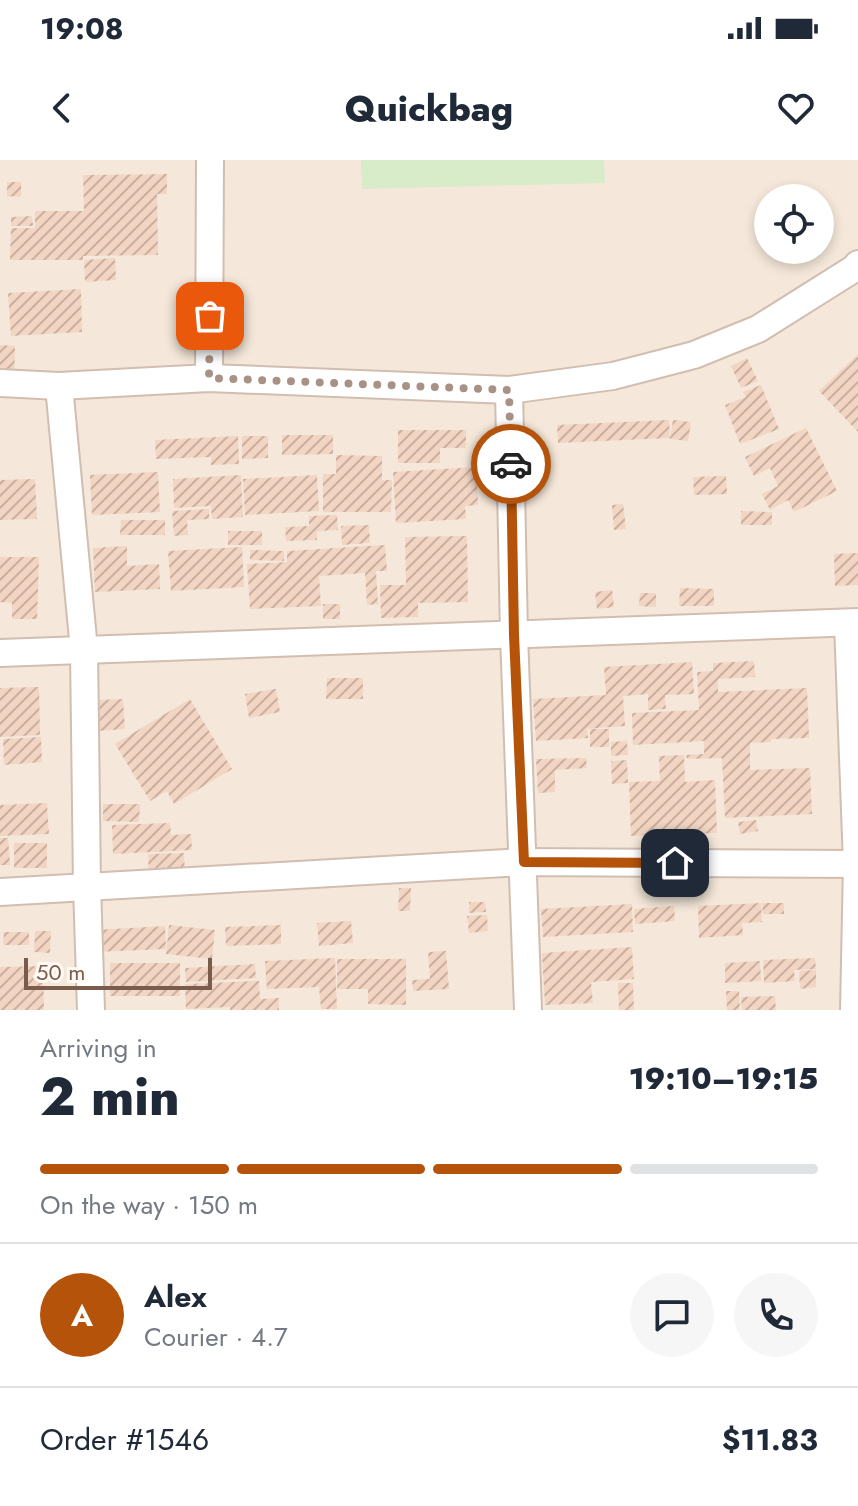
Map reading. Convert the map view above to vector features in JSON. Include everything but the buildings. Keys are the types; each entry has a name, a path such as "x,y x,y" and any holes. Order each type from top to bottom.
{"street":[{"path":"209,378 210,160"},
{"path":"0,383 59,386 209,378 509,390 613,376 694,355 758,329 857,267"},
{"path":"59,386 84,650 91,1010"},
{"path":"509,390 514,635 528,1010"},
{"path":"0,653 853,623 857,864 854,1010"},
{"path":"0,892 524,862 857,864"}],"shaded area":[{"path":"0,160 858,160 858,1010 0,1010"}],"green space":[{"path":"361,160 604,160 605,183 362,189"}],"way so far":[{"path":"210,316 209,378 509,390 511,464"}],"route":[{"path":"511,464 514,635 524,862 675,863"}]}
